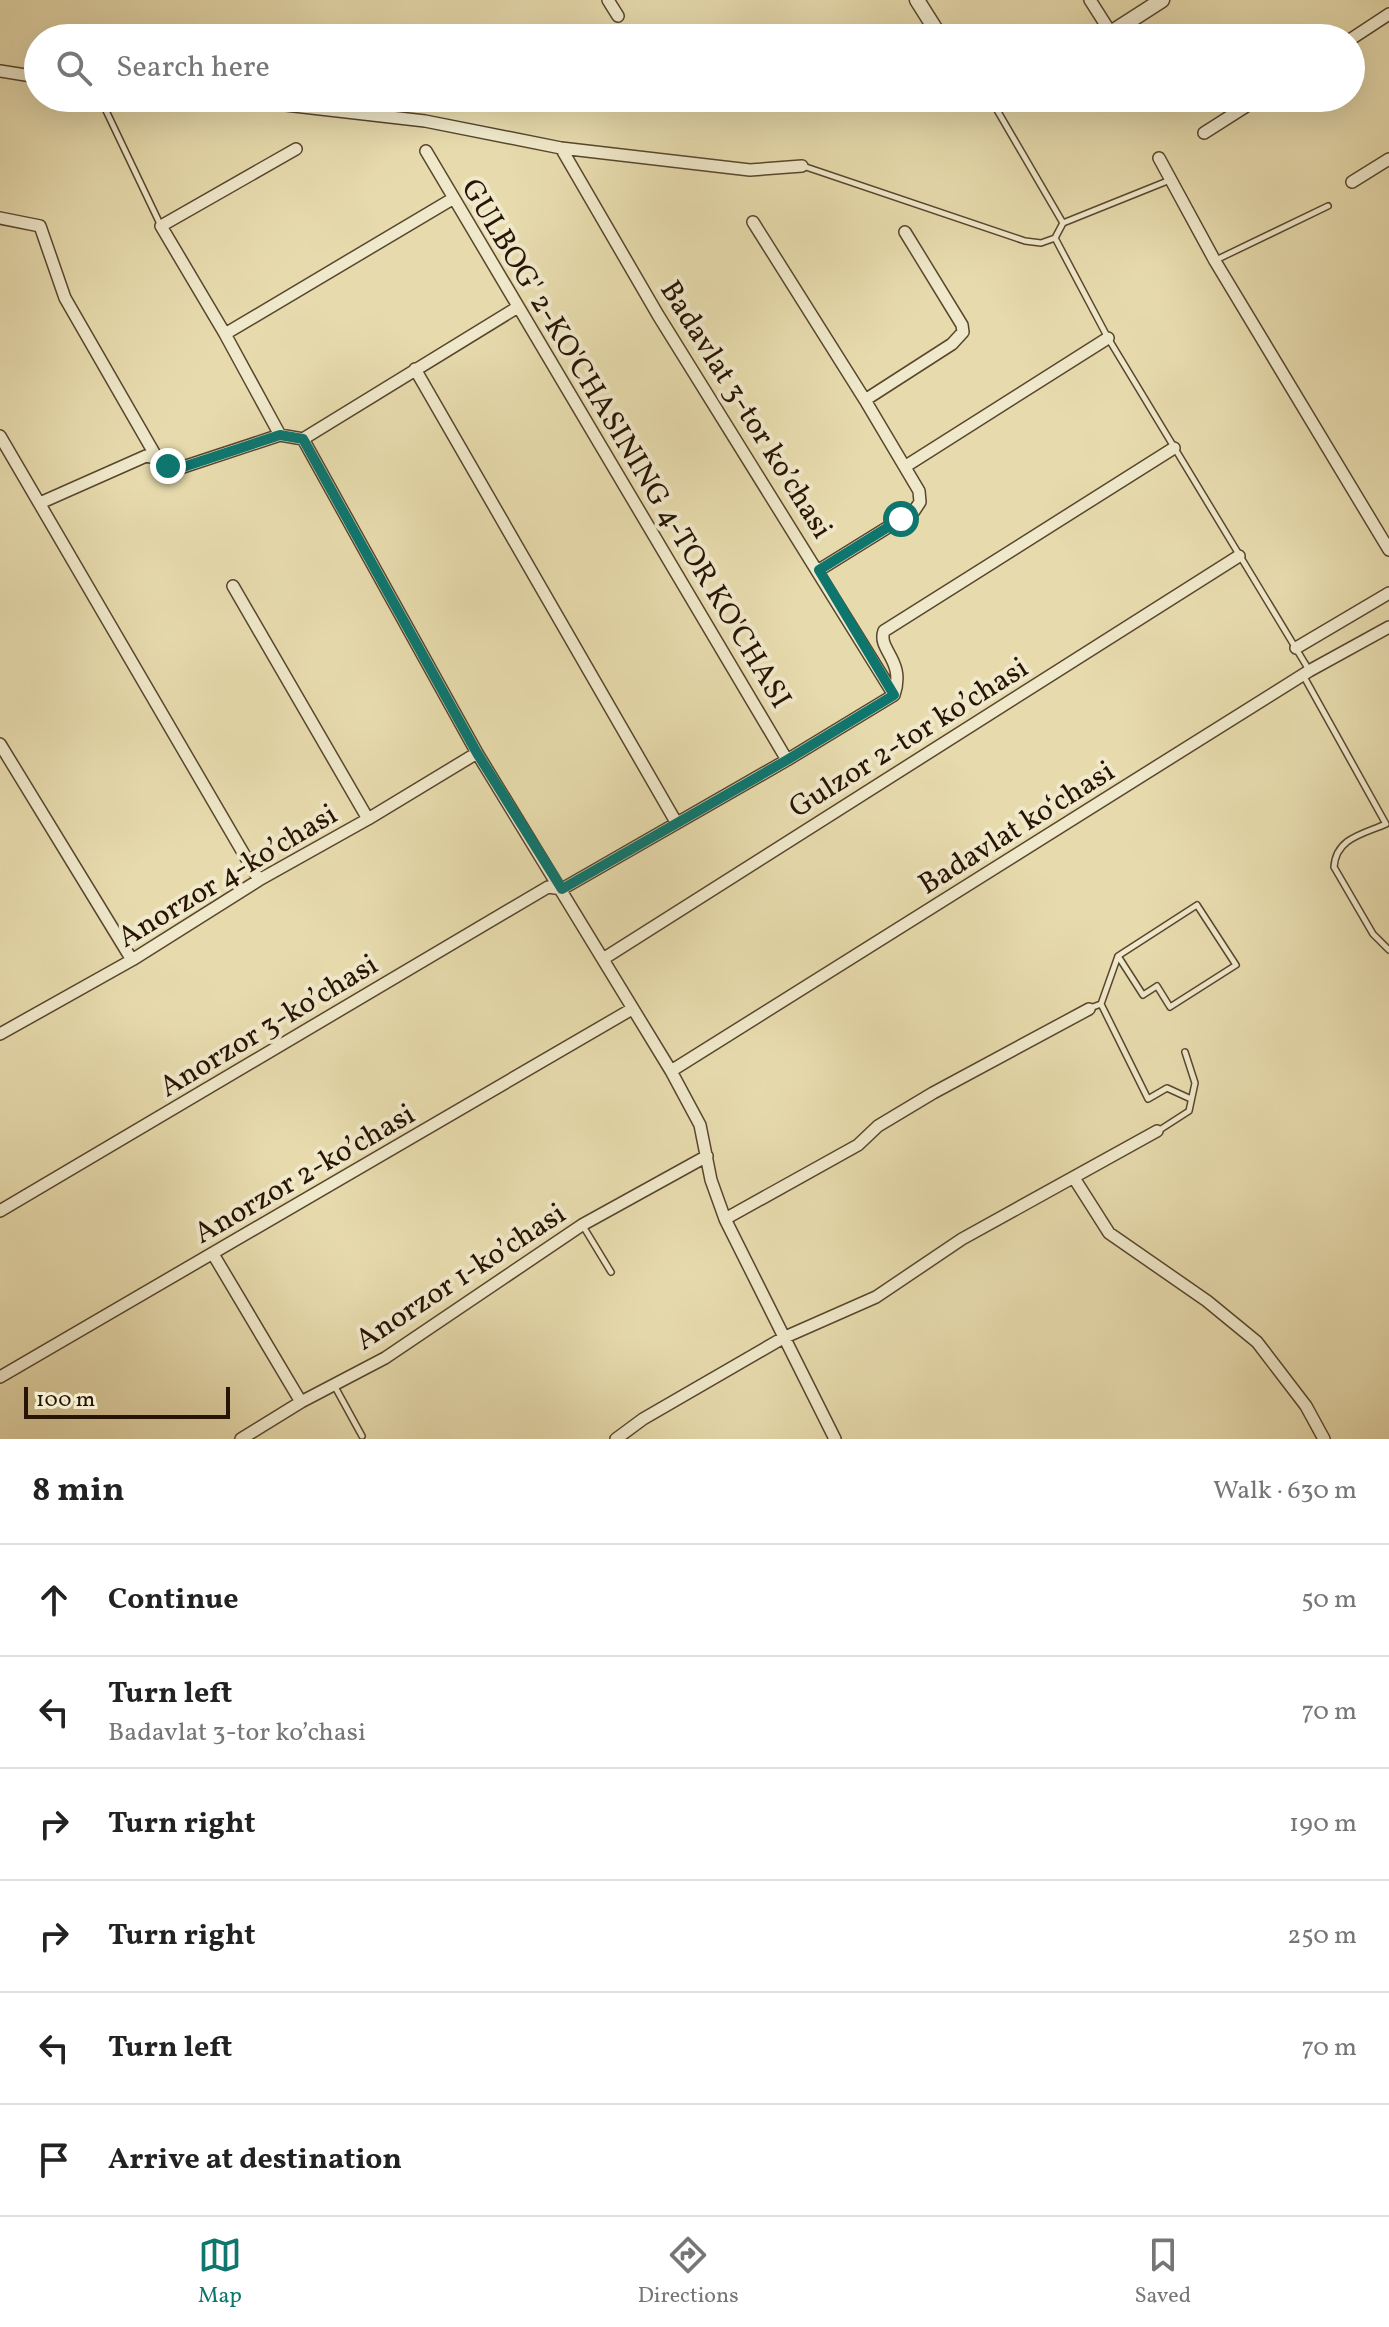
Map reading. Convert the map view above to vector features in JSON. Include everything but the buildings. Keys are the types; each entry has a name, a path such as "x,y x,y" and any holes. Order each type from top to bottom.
{"street":[{"path":"608,0 618,16"},
{"path":"917,0 932,24"},
{"path":"1090,0 1101,24"},
{"path":"1125,24 1162,0"},
{"path":"1365,30 1389,14"},
{"path":"0,71 24,75"},
{"path":"346,112 425,121 561,148 750,170 802,166"},
{"path":"1204,133 1237,112"},
{"name":"Badavlat 3-tor koʼchasi","path":"561,148 658,315 894,695"},
{"path":"280,435 161,226 296,149"},
{"name":"GULBOG' 2-KO'CHASINING 4-TOR KO'CHASI","path":"426,151 787,760"},
{"path":"1159,158 1215,261 1389,550"},
{"path":"1352,182 1389,159"},
{"path":"225,334 454,198"},
{"path":"0,218 40,226 65,298 157,458 174,470 280,435 303,439 518,307"},
{"path":"753,222 919,491 920,502 914,511 819,570"},
{"path":"865,400 952,344 963,332 962,325 905,232"},
{"path":"906,466 1108,338"},
{"path":"415,369 676,822"},
{"path":"0,436 259,880"},
{"path":"303,439 477,753 562,889 700,1125 711,1180 725,1219 835,1439"},
{"path":"894,695 899,679 895,663 883,641 884,631 1174,448"},
{"path":"40,503 146,456 157,458"},
{"name":"Gulzor 2-tor koʼchasi","path":"603,959 1239,556"},
{"path":"233,586 368,819"},
{"path":"1296,648 1389,593"},
{"name":"Badavlat koʻchasi","path":"671,1071 1306,673 1389,627"},
{"name":"Аnorzor 3-koʼchasi","path":"0,1211 548,887 562,889 894,695"},
{"path":"0,744 132,960"},
{"name":"Аnorzor 4-koʼchasi","path":"1,1031 132,960 259,880 477,753"},
{"name":"Аnorzor 2-koʼchasi","path":"0,1377 632,1009"},
{"path":"725,1219 858,1145 878,1126 933,1093 1089,1009"},
{"path":"616,1439 643,1419 783,1338 876,1297 962,1239 1157,1131"},
{"name":"Аnorzor 1-koʼchasi","path":"241,1439 333,1384 385,1358 582,1225 707,1156"},
{"path":"1074,1178 1109,1233 1207,1301 1248,1335 1306,1406 1324,1439"},
{"path":"213,1254 301,1402"}],"lane":[{"path":"107,112 161,226"},
{"path":"998,112 1063,223"},
{"path":"802,166 1025,241 1041,243 1055,238 1063,223 1171,180"},
{"path":"1215,261 1328,206"},
{"path":"1055,238 1108,338 1296,648 1306,673 1387,823 1342,844 1335,854 1334,867 1373,934 1389,950"},
{"path":"1118,956 1143,995 1157,986 1170,1007 1236,965 1197,905 1118,956 1101,1004 1148,1099 1167,1088 1191,1099"},
{"path":"1089,1009 1101,1004"},
{"path":"1157,1131 1189,1111 1195,1083 1185,1052"},
{"path":"582,1225 611,1272"},
{"path":"333,1384 362,1436"}],"route":[{"path":"168,466 174,470 280,435 303,439 477,753 562,889 894,695 819,570 901,519"}]}
